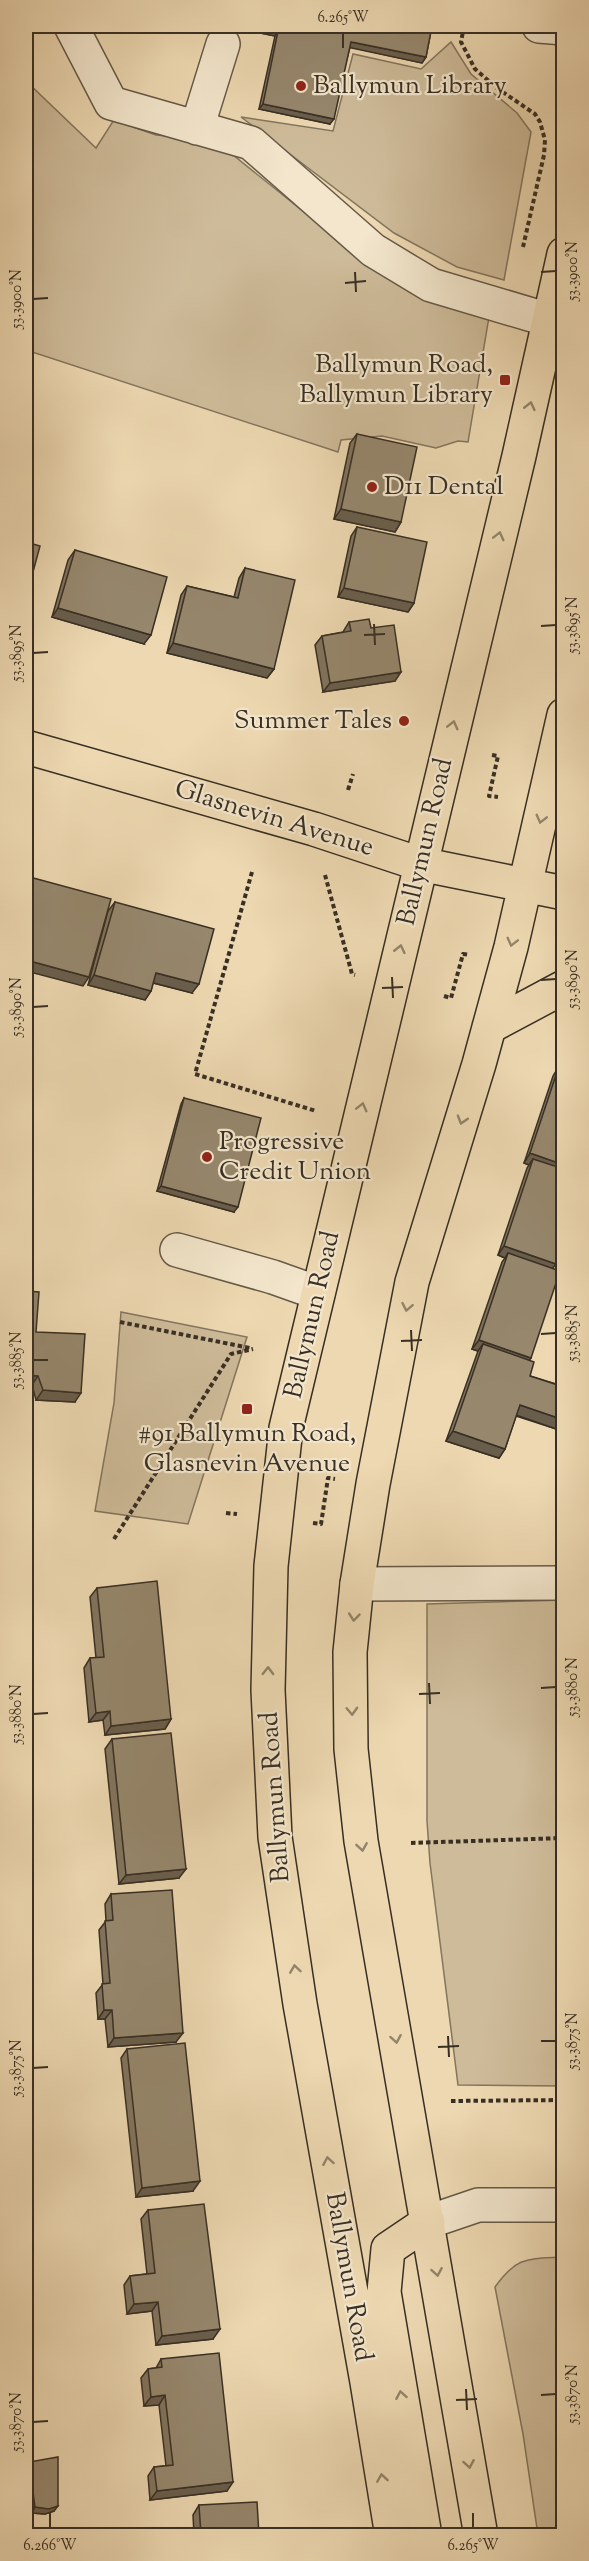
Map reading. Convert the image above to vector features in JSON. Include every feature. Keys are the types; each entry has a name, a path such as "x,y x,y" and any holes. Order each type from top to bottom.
{"main road":[{"name":"Ballymun Road","path":"392,2535 300,2004 275,1837 268,1690 271,1566 286,1428 564,254"},
{"path":"481,2535 361,1841 351,1749 350,1652 357,1584 373,1484 412,1282 489,1027 564,716"},
{"name":"Glasnevin Avenue","path":"26,747 314,829 420,864 564,893"},
{"path":"489,1027 564,987"},
{"path":"425,2535 384,2292 388,2249 428,2222"}],"street":[{"path":"71,26 111,103 252,143 373,250 431,285 549,320"},
{"path":"539,26 564,28"},
{"path":"197,128 223,44"},
{"path":"177,1250 273,1277 318,1293"},
{"path":"357,1584 564,1583"},
{"path":"428,2222 478,2205 564,2205"}],"path":[{"path":"464,26 461,42 475,69 497,88 535,114 545,140 521,255"},
{"path":"492,755 498,756 489,796 498,797"},
{"path":"348,790 353,774"},
{"path":"324,871 352,974"},
{"path":"252,872 195,1074 316,1111"},
{"path":"444,996 451,998 463,954 474,955"},
{"path":"114,1539 231,1354 253,1349 120,1322"},
{"path":"309,1523 321,1524 328,1478 339,1479"},
{"path":"226,1513 241,1514"},
{"path":"411,1843 564,1838"},
{"path":"451,2101 564,2100"}],"shaded area":[{"path":"451,42 471,74 517,113 531,132 504,280 457,267 394,233 241,117 333,131 353,54 421,69"},
{"path":"26,81 96,148 117,115 133,127 156,135 179,137 233,155 314,220 489,317 468,442 458,441 436,448 382,436 341,440 338,452 26,350"},
{"path":"121,1312 247,1337 188,1524 95,1511 114,1403"},
{"path":"563,1600 563,2086 458,2085 430,1863 427,1821 427,1604"},
{"path":"563,2257 563,2535 538,2535 523,2434 495,2287 517,2264 532,2259"}],"building":[{"name":"Ballymun Library","path":"254,26 432,26 426,57 351,42 334,119 263,104 278,31"},
{"name":"D11 Dental","path":"357,434 417,447 401,522 341,509"},
{"path":"357,527 427,542 414,603 344,588"},
{"path":"26,542 40,546 26,598"},
{"path":"75,550 167,577 151,635 58,608"},
{"path":"245,568 295,580 274,669 173,643 187,586 238,598"},
{"path":"369,619 371,628 394,625 401,672 330,683 322,636 351,631 349,622"},
{"path":"26,876 111,899 89,977 26,960"},
{"path":"115,902 214,929 199,984 156,973 151,991 94,975"},
{"path":"559,1066 564,1068 564,1165 530,1153"},
{"name":"Progressive Credit Union","path":"184,1098 261,1118 238,1207 161,1186"},
{"path":"533,1159 564,1169 564,1241 556,1264 504,1246"},
{"path":"508,1253 560,1271 531,1358 479,1340"},
{"path":"26,1291 39,1292 36,1332 85,1334 81,1393 43,1390 38,1376 26,1375"},
{"path":"483,1344 534,1362 530,1376 564,1387 564,1420 520,1405 505,1449 453,1431"},
{"path":"564,1368 564,1387 558,1385"},
{"path":"157,1581 171,1719 111,1726 110,1711 96,1713 90,1658 104,1657 97,1588"},
{"path":"171,1733 186,1869 126,1875 112,1739"},
{"path":"172,1890 183,2033 114,2038 112,2010 104,2010 102,1984 110,1983 105,1921 113,1920 111,1894"},
{"path":"185,2043 200,2181 142,2188 127,2049"},
{"path":"204,2204 220,2329 162,2336 158,2302 134,2304 130,2276 155,2273 148,2210"},
{"path":"219,2353 233,2482 157,2491 154,2467 173,2465 165,2395 151,2397 148,2369 162,2367 161,2359"},
{"path":"58,2457 58,2506 49,2509 35,2507 29,2462"},
{"path":"257,2502 259,2535 201,2535 199,2505"}],"place":[{"name":"Ballymun Library","path":"301,86"},
{"name":"Ballymun Road, Ballymun Library","path":"505,380"},
{"name":"D11 Dental","path":"372,487"},
{"name":"Summer Tales","path":"404,721"},
{"name":"Progressive Credit Union","path":"207,1157"},
{"name":"#91 Ballymun Road, Glasnevin Avenue","path":"247,1409"}]}
